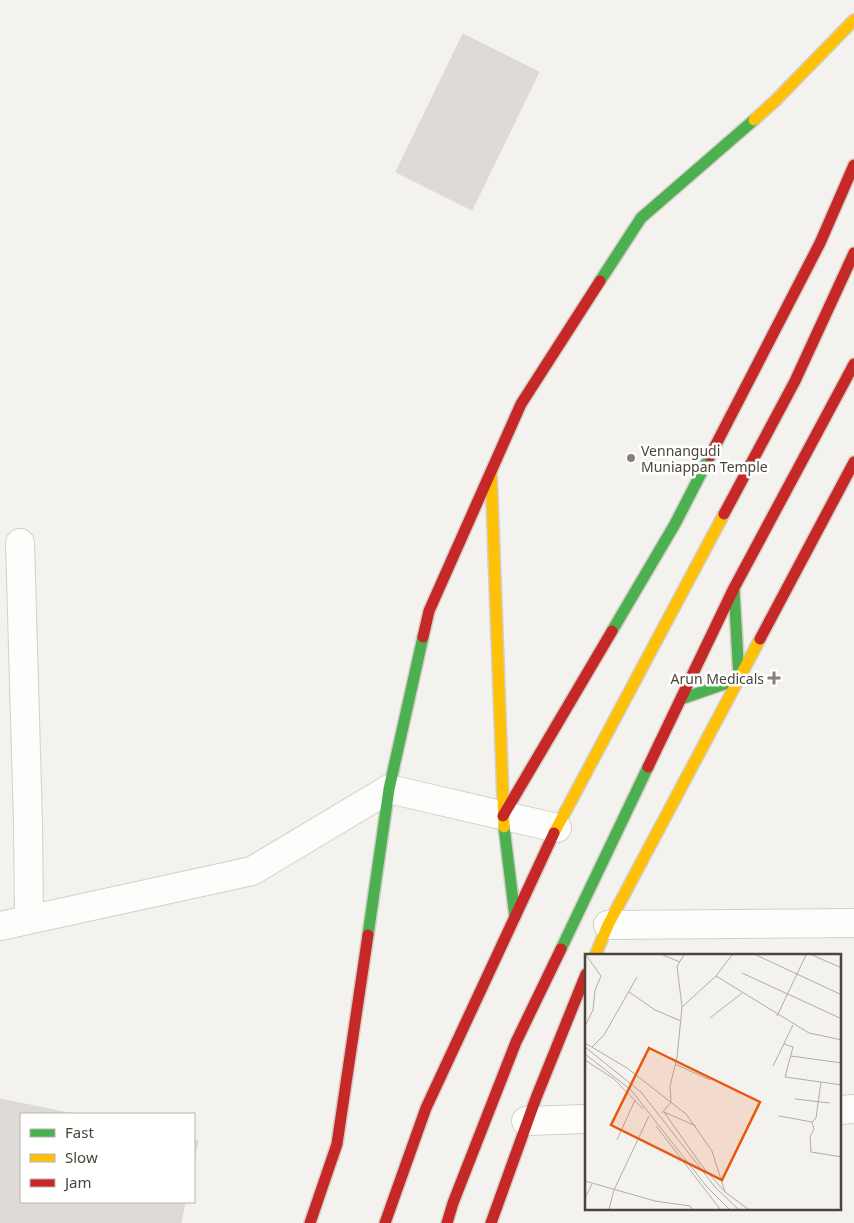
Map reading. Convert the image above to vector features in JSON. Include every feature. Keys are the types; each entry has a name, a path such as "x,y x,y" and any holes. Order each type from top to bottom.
{"main road":[{"path":"310,1223 336,1144 389,789 429,611 521,404 641,218 775,102 854,20"},
{"path":"503,816 675,524 820,242 854,165"},
{"path":"385,1223 426,1108 556,828 794,381 854,253"},
{"path":"447,1223 453,1203 516,1042 734,588 854,364"},
{"path":"596,954 608,925 854,462"},
{"path":"491,471 503,816 515,917"},
{"path":"734,588 739,679"},
{"path":"681,699 739,679"},
{"path":"491,1223 526,1121 585,976"}],"street":[{"path":"20,544 29,919"},
{"path":"0,926 252,871 389,789 556,828"},
{"path":"608,925 854,923"},
{"path":"526,1121 585,1119"}],"building":[{"path":"463,34 539,72 472,210 396,172"},
{"path":"0,1099 69,1113 20,1113 20,1203 185,1203 181,1223 0,1223"},
{"path":"195,1140 198,1141 195,1155"}],"traffic: fast":[{"path":"600,281 641,218 754,120"},
{"path":"612,631 675,524 710,456"},
{"path":"681,699 739,679 734,590"},
{"path":"368,935 389,789 423,637"},
{"path":"561,949 648,767"},
{"path":"504,827 515,917"}],"traffic: slow":[{"path":"754,120 854,20"},
{"path":"491,471 504,827"},
{"path":"554,833 724,514"},
{"path":"596,954 608,925 760,639"}],"traffic: jam":[{"path":"710,456 820,243 854,165"},
{"path":"724,514 795,381 854,253"},
{"path":"423,637 429,611 521,404 600,281"},
{"path":"648,767 734,588 854,364"},
{"path":"760,639 854,462"},
{"path":"503,816 612,631"},
{"path":"385,1223 426,1108 554,833"},
{"path":"310,1223 337,1144 368,935"},
{"path":"447,1223 453,1203 516,1042 561,949"},
{"path":"491,1223 536,1098 585,976"}],"place":[{"name":"Vennangudi Muniappan Temple","path":"631,458"},
{"name":"Arun Medicals","path":"774,678"}]}
